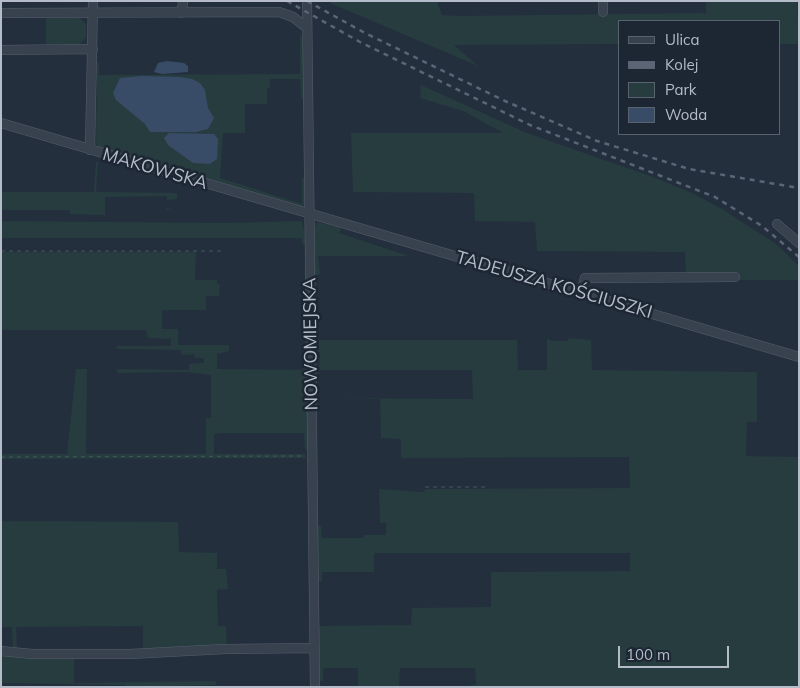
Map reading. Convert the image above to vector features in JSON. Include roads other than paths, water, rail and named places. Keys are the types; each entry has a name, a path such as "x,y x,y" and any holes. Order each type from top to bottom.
{"street":[{"path":"90,150 93,1"},
{"name":"NOWOMIEJSKA","path":"307,1 315,687"},
{"path":"603,1 603,12"},
{"path":"181,13 183,3"},
{"path":"1,13 282,12 293,17 307,28"},
{"path":"1,50 92,49"},
{"name":"MAKOWSKA","path":"1,123 310,214"},
{"name":"TADEUSZA KOŚCIUSZKI","path":"310,214 799,357"},
{"path":"777,224 799,243"},
{"path":"581,293 585,278 735,277"},
{"path":"1,651 32,654 130,654 216,649 315,648"}],"water":[{"path":"167,61 184,63 188,66 188,72 162,74 154,72 158,63"},
{"path":"141,76 180,77 192,79 200,83 205,90 208,108 214,118 208,129 196,132 150,132 145,124 116,100 113,93 120,78"},
{"path":"169,133 214,134 218,139 217,159 210,164 193,163 168,145 164,138"}],"railway":[{"path":"287,1 360,42 530,125 715,197 762,226 799,257"},
{"path":"307,1 365,33 505,101 597,141 689,169 799,188"}]}
